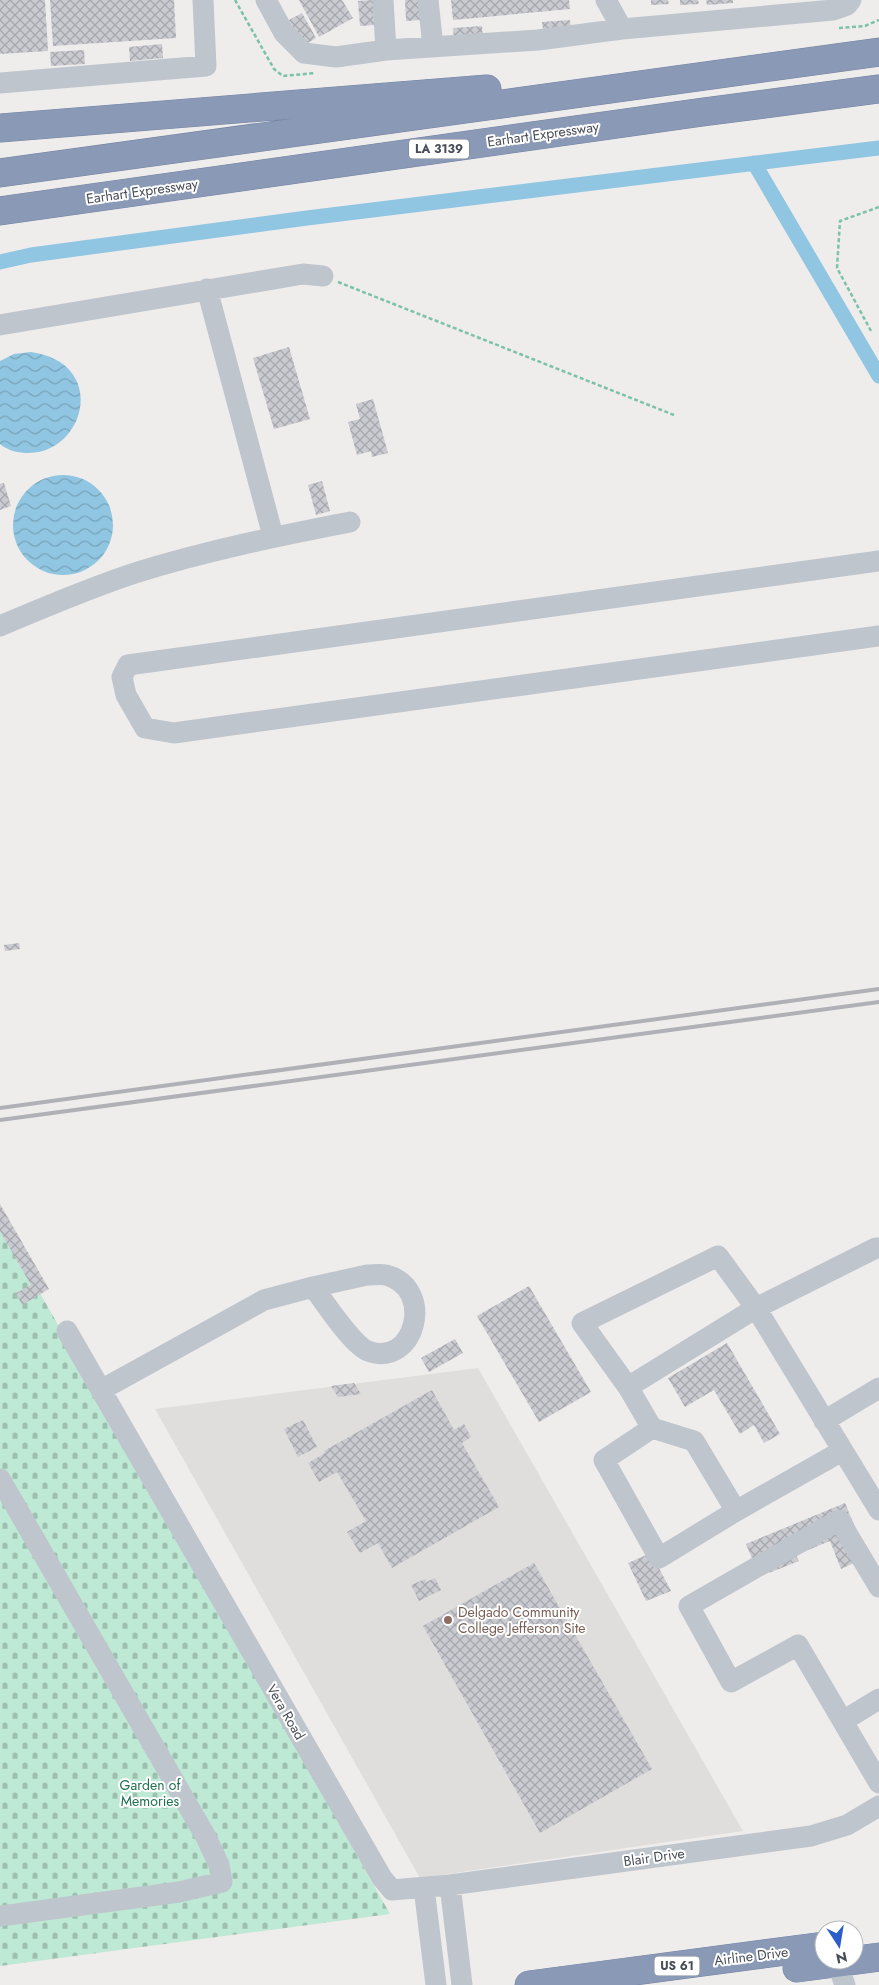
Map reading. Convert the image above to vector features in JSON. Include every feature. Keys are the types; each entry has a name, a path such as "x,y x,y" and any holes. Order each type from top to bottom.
{"highway":[{"path":"0,173 879,52"},
{"path":"0,128 808,63"},
{"name":"Earhart Expressway","path":"0,211 879,89"},
{"name":"Airline Drive","path":"864,1946 879,1939"},
{"name":"Airline Drive","path":"864,1958 879,1957"},
{"name":"Airline Drive","path":"529,1985 814,1961"},
{"name":"Airline Drive","path":"661,1985 814,1963"}],"street":[{"path":"0,83 206,66 203,0"},
{"path":"266,0 284,33 304,53 336,57 386,50 538,40 622,29 833,10 847,5 851,0"},
{"path":"383,0 386,50"},
{"path":"428,0 433,47"},
{"path":"606,0 622,29"},
{"path":"0,325 303,274 323,276"},
{"path":"207,289 273,536"},
{"path":"0,626 72,596 136,573 273,536 350,522"},
{"path":"879,561 128,665 122,677 126,695 146,728 174,732 879,636"},
{"path":"628,1387 756,1308 879,1248"},
{"path":"736,1511 694,1441 652,1428 628,1387 582,1323 718,1256 756,1308 879,1510"},
{"path":"67,1331 101,1390 264,1300 313,1287 367,1275 385,1275 400,1281 411,1294 415,1307 413,1326 408,1341 387,1353 368,1351 356,1342 313,1287"},
{"path":"824,1422 879,1388"},
{"name":"Vera Road","path":"101,1390 382,1878 392,1890 424,1888"},
{"path":"652,1428 604,1460 659,1558 736,1511 842,1451"},
{"path":"0,1478 206,1837 218,1865 222,1882 179,1892 0,1916"},
{"path":"879,1587 839,1520 689,1606 731,1682 798,1645 879,1783"},
{"path":"843,1721 879,1699"},
{"name":"Blair Drive","path":"424,1888 811,1836 847,1825 879,1806"},
{"path":"450,1885 462,1985"},
{"path":"424,1888 436,1985"}],"path":[{"path":"871,331 837,268 840,221 879,207"},
{"path":"323,276 674,415"}],"shaded area":[{"name":"Delgado Community College Jefferson Site","path":"478,1368 743,1831 420,1878 155,1409"}],"green space":[{"name":"Garden of Memories","path":"0,1222 390,1914 0,1966"}],"water":[{"path":"31,352 60,362 72,374 79,388 81,403 77,418 70,431 59,443 46,450 25,453 10,450 0,444 0,361 14,354"},
{"path":"63,475 82,479 98,490 109,506 113,525 109,544 98,560 82,571 63,575 44,571 28,560 17,544 13,525 17,506 28,490 44,479"}],"building":[{"path":"0,0 45,0 48,51 0,54"},
{"path":"50,0 174,0 176,38 53,46"},
{"path":"299,0 342,0 353,18 319,37"},
{"path":"373,0 374,25 360,26 358,1"},
{"path":"405,0 419,0 421,20 406,21"},
{"path":"451,0 569,0 570,9 453,20"},
{"path":"651,0 668,0 669,4 651,5"},
{"path":"680,0 698,0 699,4 680,5"},
{"path":"706,0 733,0 733,3 707,5"},
{"path":"302,13 316,38 303,46 289,20"},
{"path":"570,20 571,33 544,36 542,22"},
{"path":"482,26 483,41 454,43 453,28"},
{"path":"162,44 163,58 130,61 129,47"},
{"path":"84,50 85,64 51,66 50,52"},
{"path":"289,347 310,419 274,429 253,358"},
{"path":"373,399 388,453 372,457 371,451 357,455 348,422 360,419 356,404"},
{"path":"322,481 330,511 316,515 308,485"},
{"path":"4,483 11,506 0,510 0,484"},
{"path":"19,943 20,949 5,951 4,945"},
{"path":"0,1204 49,1289 22,1305 16,1293 31,1285 0,1231"},
{"path":"529,1286 591,1392 539,1422 477,1316"},
{"path":"455,1339 463,1353 429,1372 421,1358"},
{"path":"727,1343 780,1434 764,1443 754,1425 740,1434 714,1390 685,1407 668,1378"},
{"path":"354,1383 361,1394 338,1397 331,1386"},
{"path":"432,1390 454,1430 464,1424 471,1437 462,1443 499,1507 392,1568 378,1543 360,1553 347,1532 366,1521 337,1472 319,1482 308,1463 325,1453 324,1451"},
{"path":"303,1420 317,1447 298,1457 284,1429"},
{"path":"845,1503 869,1561 856,1562 841,1569 830,1541 796,1555 799,1561 769,1573 763,1557 753,1561 746,1544"},
{"path":"651,1553 671,1591 646,1601 628,1563"},
{"path":"534,1563 652,1769 540,1833 423,1626"},
{"path":"435,1578 441,1590 419,1601 411,1585 425,1579 426,1582"}],"waterway":[{"path":"0,262 31,255 307,218 879,148"},
{"path":"754,163 879,376"}],"railway":[{"path":"0,1108 879,989"},
{"path":"0,1120 879,1002"}],"place":[{"name":"Delgado Community College Jefferson Site","path":"448,1620"}]}
